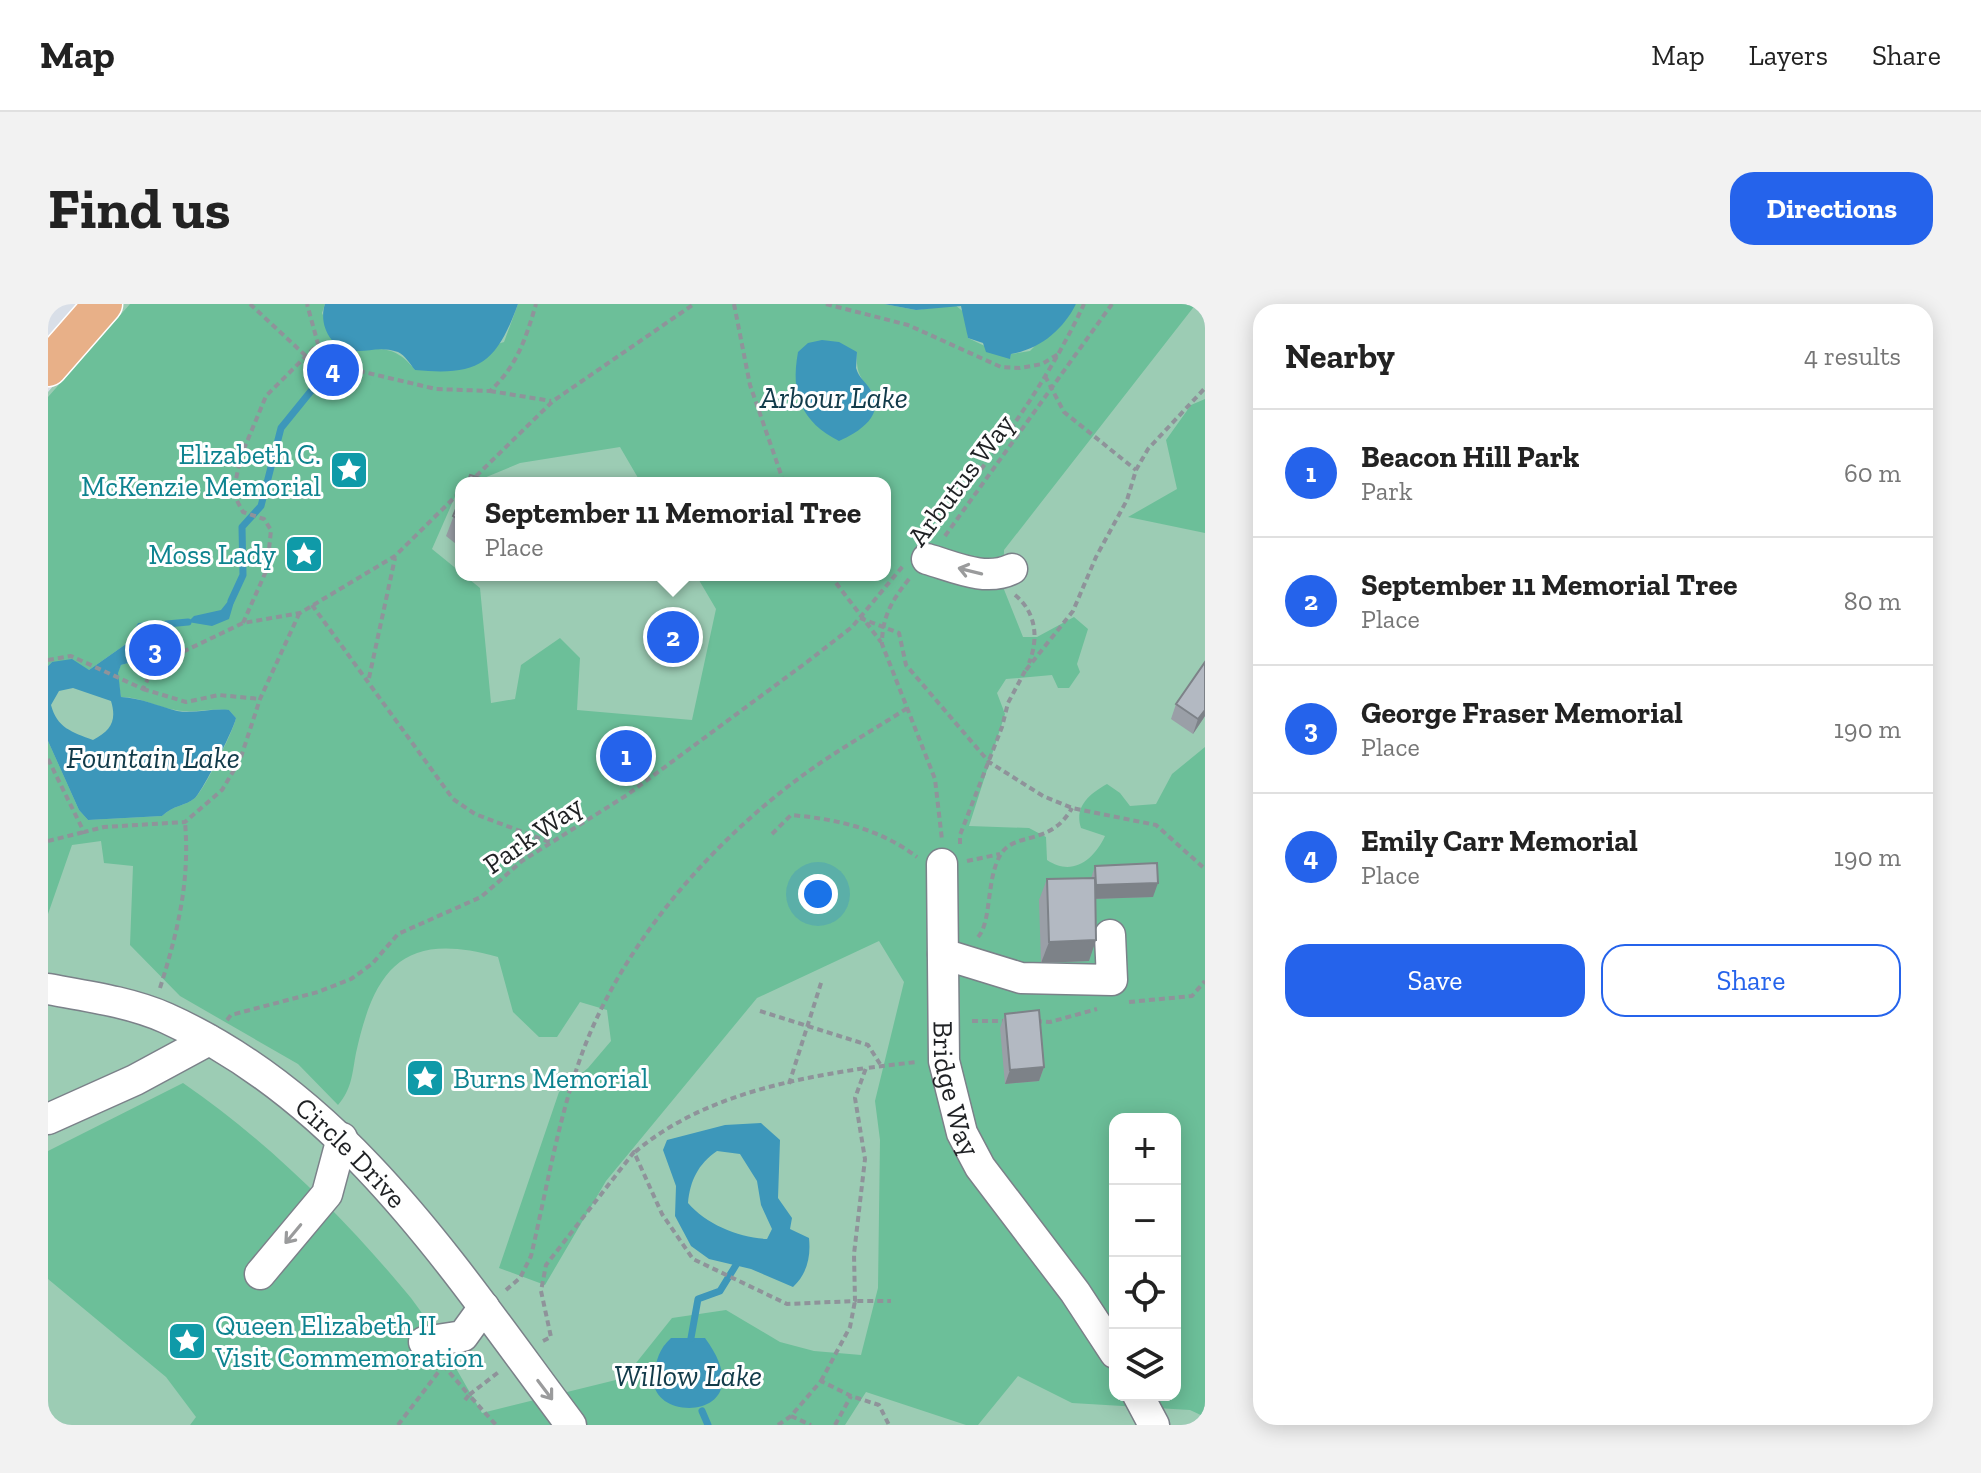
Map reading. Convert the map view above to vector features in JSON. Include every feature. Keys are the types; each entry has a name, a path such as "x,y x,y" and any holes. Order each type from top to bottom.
{"main road":[{"path":"48,367 103,304"}],"street":[{"path":"922,550 1005,572"},
{"name":"Bridge Way","path":"948,860 943,954 944,1061 948,1092 962,1133 980,1167 1075,1292 1109,1344"},
{"path":"943,954 1021,978 1112,980 1110,935"},
{"name":"Circle Drive","path":"48,989 152,1013 209,1040 275,1080 342,1138 379,1181 484,1307 571,1425"},
{"path":"48,1119 135,1080 209,1040"},
{"path":"260,1274 327,1194 342,1138"},
{"path":"327,1194 379,1181"},
{"path":"424,1342 463,1336 484,1307"},
{"path":"1141,1401 1154,1425"}],"path":[{"path":"250,304 306,358 320,369 342,378 351,369 436,389 490,391 553,401"},
{"path":"243,623 267,569 271,530 264,519 243,512 233,493 253,423 266,396 318,344 307,304"},
{"path":"490,391 505,378 523,349 536,304"},
{"path":"475,477 553,401 694,304"},
{"path":"734,304 750,385 782,477"},
{"path":"827,304 908,325 1001,367 1042,364 1062,352"},
{"path":"922,550 1062,352 1084,304"},
{"name":"Arbutus Way","path":"948,860 935,779 882,644 882,624 922,550 1053,391 1112,304"},
{"path":"1045,376 1064,412 1136,470"},
{"path":"948,860 989,762 1013,689 1073,611 1148,449 1205,388"},
{"path":"143,689 153,668 243,623 300,613 395,556 455,497"},
{"name":"Park Way","path":"209,1040 231,1015 318,992 351,979 372,964 398,934 481,897 522,861 627,795 807,662 860,618 922,550"},
{"path":"369,679 395,556"},
{"path":"1005,572 1030,613 1035,628 1033,653 1026,670"},
{"path":"834,581 882,644"},
{"path":"312,605 369,679 417,754 453,799 475,814 554,843"},
{"path":"48,841 104,827 185,822 222,790 240,760 260,699 300,613"},
{"path":"860,618 899,633 906,665 989,762 1043,796 1072,808 1156,825 1205,869"},
{"path":"48,660 71,656 143,689 186,702 219,695 260,699"},
{"path":"484,1307 520,1278 526,1267 575,1077 589,1036 623,972 659,918 748,820 806,772 909,707"},
{"path":"48,759 84,832"},
{"path":"772,834 791,815 841,821 948,860 1000,854 1008,845 1052,832 1062,825 1072,808"},
{"path":"152,1013 179,930 188,875 185,822"},
{"path":"789,1084 822,980"},
{"path":"1118,1004 1192,996 1205,981"},
{"path":"1035,1021 1050,1022 1105,1007"},
{"path":"760,1011 868,1045 880,1064"},
{"path":"968,1022 1020,1021"},
{"path":"465,1400 519,1355 551,1337 541,1291 546,1265 634,1152 658,1132 731,1097 880,1064 944,1061"},
{"path":"778,1425 791,1416 821,1381 850,1327 855,1301 854,1254 865,1159 855,1098 866,1068"},
{"path":"634,1152 662,1214 693,1259 787,1304 891,1301"},
{"path":"398,1425 463,1336"},
{"path":"424,1342 496,1425"},
{"path":"821,1381 879,1405 889,1425"},
{"path":"835,1425 851,1396"},
{"path":"791,1416 811,1425"}],"green space":[{"path":"123,304 1205,304 1205,1425 48,1425 48,392"},
{"path":"130,304 325,304 322,313 336,344 348,348 386,350 405,359 415,370 504,342 518,304 884,304 916,310 955,305 965,313 968,338 1010,358 1011,354 1030,351 1076,304 1196,304 1004,550 1003,587 1023,637 1037,637 1074,617 1088,629 1077,664 1080,672 1069,688 1058,688 1052,675 1006,679 997,693 1005,714 969,826 1029,828 1046,837 1047,860 1056,865 1073,866 1088,859 1105,836 1081,828 1079,820 1081,807 1094,792 1107,784 1120,793 1130,806 1156,804 1172,774 1205,747 1205,1417 1190,1410 1072,1403 1018,1376 978,1425 966,1425 866,1392 845,1425 190,1425 196,1417 166,1377 48,1279 48,1151 183,1083 276,1156 360,1239 421,1311 482,1413 624,1378 672,1318 726,1310 780,1342 814,1351 861,1355 878,1288 880,1140 875,1101 904,982 879,941 757,998 606,1181 545,1285 499,1268 559,1092 588,1068 611,1041 607,1010 580,1002 557,1037 539,1037 513,1012 498,957 466,950 439,949 417,953 399,963 373,998 349,1087 338,1105 298,1064 180,996 130,945 133,866 104,863 101,841 72,845 48,914 48,741 79,810 88,820 162,816 191,801 199,793 218,760 236,718 229,710 176,710 121,697 117,673 121,665 143,659 166,637 138,623 126,644 89,670 52,662 48,666 48,397","holes":["808,343 857,352 859,374 872,391","620,447 638,477 891,477 891,581 700,581 716,609 692,720 577,710 580,658 560,638 521,665 515,699 491,703 480,588 471,581 455,581 455,568 432,549 455,497 455,477 486,477 520,463"]},
{"path":"1205,399 1205,533 1128,517 1177,489 1166,440 1191,405"}],"water":[{"path":"325,304 518,304 493,353 470,368 437,371 415,370 405,357 391,350 354,351 339,346 325,327"},
{"path":"884,304 1076,304 1050,337 1032,348 1011,354 1010,359 986,352 983,343 968,338 961,306 916,310"},
{"name":"Arbour Lake","path":"822,340 839,342 857,352 857,371 875,398 873,414 868,421 839,441 808,416 798,394 798,352 808,343"},
{"path":"229,600 234,602 229,619 212,626 188,622 194,616 221,610"},
{"name":"Fountain Lake","path":"138,623 167,624 166,637 143,659 121,665 118,673 121,697 177,711 229,710 236,718 211,772 191,801 162,816 88,820 79,810 48,741 48,666 52,662 72,659 89,670 126,644","holes":["73,688 111,701 111,724 93,740 61,724 51,705 59,691"]},
{"path":"761,1123 780,1140 778,1198 792,1218 790,1229 809,1238 807,1265 793,1287 751,1269 709,1259 691,1246 675,1216 676,1186 663,1150 667,1140 725,1125","holes":["717,1151 740,1154 757,1181 761,1205 772,1229 767,1239 745,1236 724,1228 695,1211 688,1203 696,1174 710,1156"]},
{"name":"Willow Lake","path":"671,1338 705,1338 720,1365 722,1386 714,1399 700,1407 684,1408 668,1403 657,1393 654,1377 657,1360"}],"building":[{"path":"1205,662 1205,710 1198,719 1176,704"},
{"path":"1157,863 1158,883 1096,885 1095,866"},
{"path":"1095,878 1096,940 1049,942 1047,879"},
{"path":"1039,1010 1044,1067 1010,1070 1005,1014"}],"waterway":[{"path":"231,601 243,575 242,527 261,506 281,428 311,391 328,380 344,347"},
{"path":"167,624 188,622"},
{"path":"691,1338 698,1299 720,1291 736,1265"},
{"path":"702,1411 708,1425"}],"place":[{"name":"Emily Carr Memorial","path":"333,370"},
{"name":"Elizabeth C. McKenzie Memorial","path":"349,470"},
{"name":"Moss Lady","path":"304,554"},
{"name":"September 11 Memorial Tree","path":"673,637"},
{"name":"George Fraser Memorial","path":"155,650"},
{"name":"Beacon Hill Park","path":"626,756"},
{"name":"Burns Memorial","path":"425,1078"},
{"name":"Queen Elizabeth II Visit Commemoration","path":"187,1341"}]}
